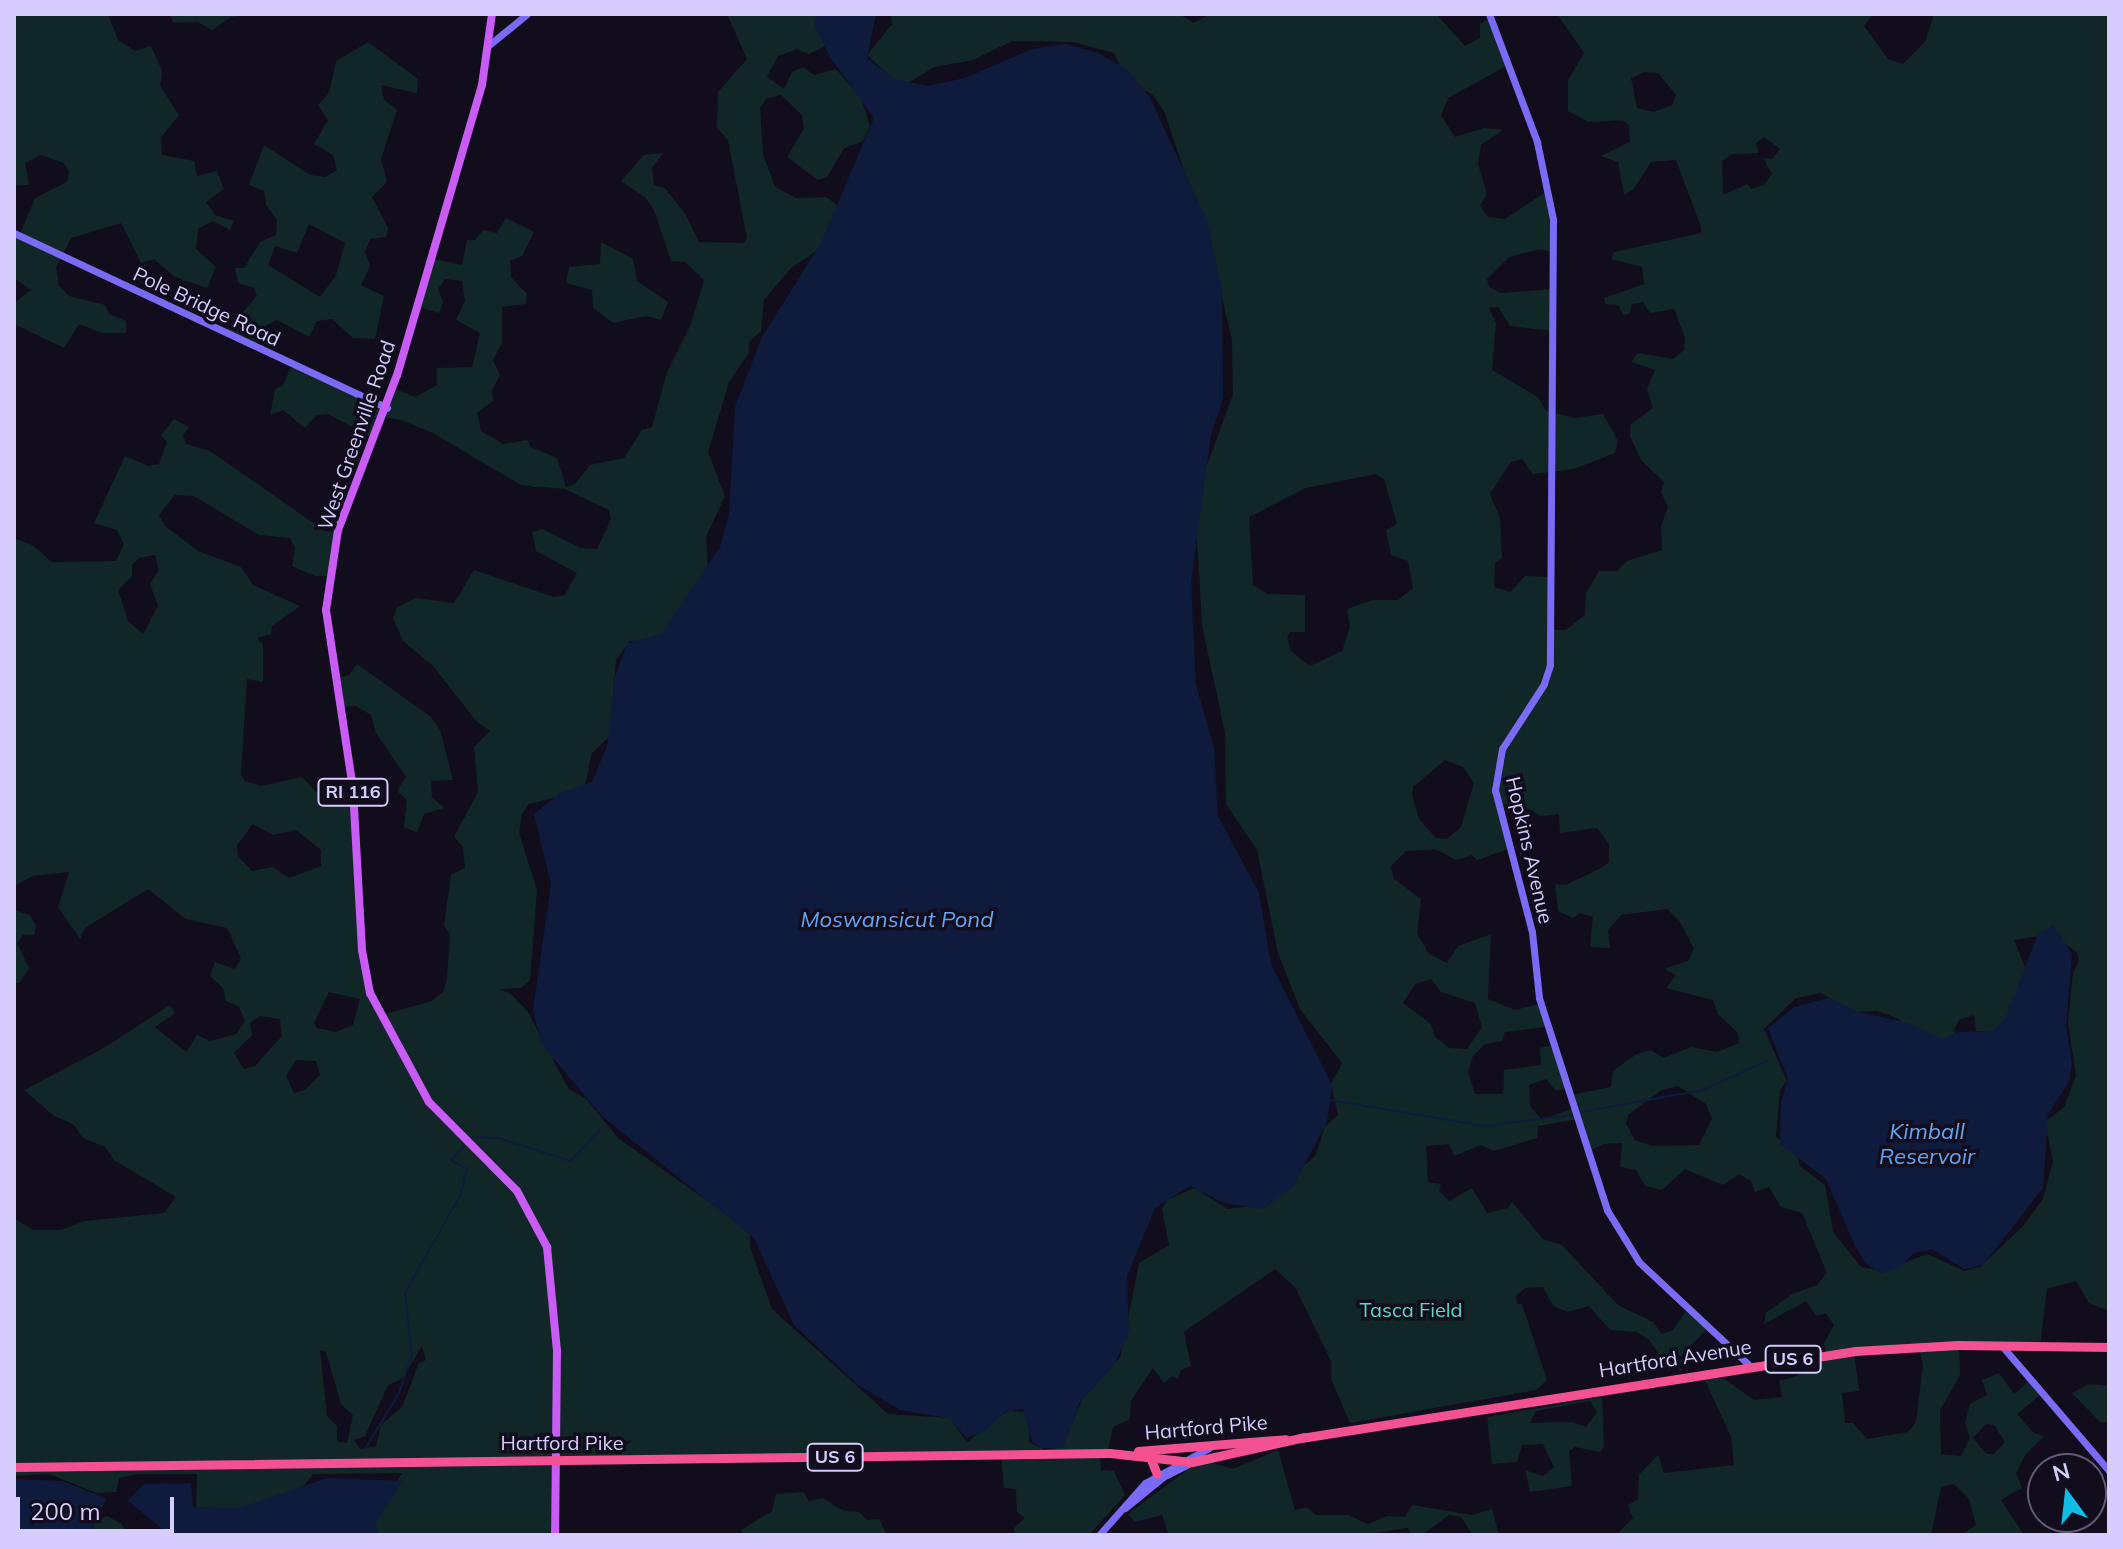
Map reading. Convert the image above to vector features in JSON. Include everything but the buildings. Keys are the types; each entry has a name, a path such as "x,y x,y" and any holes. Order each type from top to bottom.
{"highway":[{"name":"Hartford Avenue","path":"1345,1431 1748,1364 1904,1346 2109,1347"},
{"name":"Hartford Pike","path":"14,1467 1110,1453 1209,1448 1345,1431"},
{"name":"Hartford Pike","path":"1110,1453 1192,1462 1305,1437"},
{"path":"1150,1457 1157,1474"}],"main road":[{"name":"West Greenville Road","path":"492,14 489,45 474,116 446,193 387,408 338,530 326,610 354,798 364,968 380,1017 417,1085 442,1118 517,1191 547,1247 553,1281 560,1459 555,1535"}],"street":[{"path":"489,45 527,14"},
{"name":"Hopkins Avenue","path":"1489,14 1537,142 1550,188 1554,237 1550,665 1544,684 1502,749 1495,790 1532,932 1545,1024 1607,1210 1639,1262 1748,1364"},
{"name":"Pole Bridge Road","path":"14,233 387,408"},
{"path":"2002,1346 2109,1471"},
{"path":"1099,1535 1157,1474 1209,1448"},
{"path":"1122,1511 1163,1477 1192,1462"}],"green space":[{"path":"14,14 108,14 118,40 135,51 151,46 162,71 160,86 179,115 161,137 162,155 194,161 197,176 217,171 224,189 206,202 215,215 234,221 230,230 213,221 198,229 196,249 216,267 207,288 175,277 154,259 141,263 121,223 71,238 56,268 59,286 69,296 105,305 109,314 126,321 126,333 102,333 79,324 64,348 14,324 14,303 31,290 14,278 14,232 20,234 35,198 67,182 69,172 64,163 41,155 25,163 29,185 14,185"},
{"path":"169,14 251,14 231,17 212,30 198,22 174,23"},
{"name":"Tasca Field","path":"727,14 830,14 825,46 809,54 797,49 778,56 767,77 784,89 792,72 803,67 814,75 836,69 861,98 870,126 863,141 844,148 827,177 818,180 787,157 804,129 802,115 781,95 766,99 760,108 763,154 775,187 796,198 826,197 840,207 828,243 790,269 764,300 761,331 749,342 749,353 729,382 708,452 725,496 706,537 708,576 688,615 651,641 630,641 616,660 609,737 592,753 584,790 529,804 522,814 519,833 537,890 530,980 521,988 498,989 511,994 528,1012 568,1088 587,1100 618,1138 750,1231 750,1247 772,1309 888,1414 950,1418 967,1443 993,1418 1010,1411 1029,1412 1029,1442 1045,1450 1062,1447 1088,1386 1120,1358 1139,1263 1169,1245 1162,1209 1167,1200 1195,1188 1227,1209 1260,1205 1316,1155 1325,1126 1338,1115 1331,1084 1342,1063 1300,1009 1278,953 1257,850 1226,804 1225,733 1202,625 1196,523 1205,471 1233,394 1232,340 1213,260 1165,113 1153,95 1127,81 1114,53 1073,42 1012,41 973,60 934,67 902,87 867,55 892,24 891,14 1179,14 1194,23 1209,14 1436,14 1465,46 1480,38 1480,24 1491,18 1510,64 1448,98 1441,115 1455,137 1484,128 1503,130 1481,145 1478,164 1487,194 1480,206 1488,217 1505,219 1550,189 1552,252 1540,249 1509,257 1487,279 1489,287 1501,293 1552,289 1552,331 1510,326 1498,307 1489,308 1496,323 1492,370 1538,397 1546,411 1575,418 1603,414 1618,441 1615,453 1574,469 1533,474 1522,459 1511,462 1490,494 1500,518 1502,558 1495,563 1494,587 1510,592 1525,576 1550,577 1551,630 1566,630 1585,615 1586,593 1599,571 1617,571 1627,561 1662,550 1661,527 1668,507 1661,492 1664,482 1641,460 1630,436 1631,424 1653,408 1647,389 1655,370 1631,362 1638,353 1673,359 1684,350 1685,337 1674,309 1650,313 1643,302 1632,304 1629,314 1623,315 1618,305 1605,304 1604,298 1644,284 1642,267 1611,259 1614,252 1701,233 1701,227 1676,160 1651,162 1633,190 1624,195 1618,162 1601,156 1630,142 1629,125 1622,120 1589,122 1568,111 1568,80 1584,53 1557,14 1873,14 1864,26 1888,59 1903,64 1925,42 1934,14 2109,14 2109,1311 2089,1303 2076,1281 2047,1289 2040,1345 1959,1346 1960,1375 1940,1410 1941,1454 1961,1456 1970,1438 1965,1423 1970,1404 1987,1395 1982,1380 1999,1373 2014,1394 2028,1382 2040,1395 2017,1414 2034,1433 2044,1436 2026,1454 2016,1473 2022,1488 2001,1500 2024,1535 1961,1535 1976,1525 1969,1499 1954,1484 1941,1487 1931,1535 1616,1535 1633,1518 1628,1505 1638,1499 1639,1475 1658,1455 1664,1473 1734,1465 1731,1437 1704,1378 1724,1379 1754,1400 1782,1397 1779,1381 1810,1372 1813,1356 1826,1353 1824,1343 1834,1325 1826,1313 1816,1316 1806,1301 1764,1324 1766,1313 1792,1294 1817,1285 1827,1273 1802,1213 1781,1207 1769,1187 1755,1192 1751,1181 1739,1174 1723,1185 1685,1169 1662,1190 1645,1186 1636,1170 1620,1167 1622,1143 1603,1144 1590,1151 1578,1119 1538,1126 1537,1138 1494,1151 1481,1145 1454,1156 1449,1144 1426,1146 1428,1182 1441,1184 1439,1191 1449,1201 1472,1188 1487,1213 1508,1208 1512,1202 1543,1239 1562,1245 1618,1305 1653,1322 1662,1334 1673,1330 1688,1308 1709,1327 1683,1354 1682,1372 1661,1357 1649,1340 1637,1332 1610,1330 1589,1306 1567,1312 1553,1306 1543,1287 1525,1288 1516,1296 1517,1304 1522,1304 1547,1380 1536,1390 1350,1423 1331,1379 1331,1361 1295,1287 1275,1269 1184,1332 1191,1366 1181,1370 1178,1379 1172,1376 1164,1383 1153,1368 1131,1401 1130,1419 1113,1427 1107,1454 1100,1456 1101,1470 1114,1471 1125,1495 1089,1535 1015,1535 1014,1528 1025,1518 1017,1512 1016,1489 1004,1488 1001,1457 559,1462 555,1535 363,1535 402,1473 313,1474 302,1488 239,1515 196,1508 197,1474 138,1474 119,1478 116,1492 97,1493 49,1474 14,1476 14,1218 33,1230 61,1230 85,1221 164,1213 176,1197 114,1160 105,1147 83,1138 73,1124 54,1116 24,1090 104,1048 170,1005 175,1013 155,1027 186,1052 197,1035 210,1041 236,1034 245,1021 239,1007 226,1001 223,988 210,976 215,962 235,969 241,958 227,928 186,919 148,889 85,928 80,939 58,907 69,872 33,876 14,886 14,538 32,545 52,562 116,561 124,544 117,530 94,523 125,456 148,466 159,464 167,442 161,435 174,419 189,427 183,435 186,444 210,451 325,531 337,533 328,576 315,576 292,566 295,548 290,538 259,535 194,496 175,495 159,515 165,526 198,551 241,567 253,585 300,606 272,626 271,634 257,638 263,645 263,682 247,679 241,774 245,781 261,786 302,777 322,798 352,792 360,948 373,1002 385,1014 432,1001 443,992 447,979 450,934 444,926 451,875 465,868 463,847 454,837 478,792 474,747 490,731 476,721 434,667 403,641 393,618 397,608 415,598 454,603 474,570 554,597 565,595 577,573 536,551 532,532 542,529 581,548 597,549 611,519 609,510 565,489 521,485 433,433 401,420 384,417 375,439 328,414 317,415 305,428 283,410 270,415 275,389 283,386 291,366 386,407 393,388 415,397 437,385 437,368 472,367 480,333 456,320 465,301 462,281 445,279 438,289 443,302 439,313 419,307 429,258 462,265 467,240 475,240 483,230 497,233 506,218 534,232 522,256 510,261 511,277 527,294 526,304 502,307 502,343 493,360 500,375 492,390 493,401 477,413 481,431 503,444 527,440 531,447 557,458 566,487 575,484 590,465 624,458 642,430 652,427 667,372 691,324 704,280 685,262 671,261 654,210 646,198 621,181 644,155 663,153 652,168 654,185 665,188 686,215 699,242 744,243 747,238 728,140 717,128 718,92 747,59","holes":["1645,72 1658,73 1676,95 1672,105 1654,112 1637,108 1631,78","1764,137 1780,149 1772,159 1763,158 1772,174 1764,185 1751,189 1747,184 1723,195 1722,161 1732,154 1759,153 1756,143","1376,474 1384,479 1397,524 1386,530 1391,555 1408,561 1413,588 1398,600 1372,600 1347,609 1350,627 1342,651 1310,666 1291,651 1287,637 1290,632 1305,632 1305,595 1268,594 1253,585 1249,517 1306,488","155,555 159,570 150,584 158,606 143,634 128,621 118,590 132,576 132,565 139,558","1445,760 1463,767 1474,783 1461,827 1447,839 1436,838 1419,819 1412,795 1413,787","1522,805 1541,816 1559,814 1560,833 1597,828 1609,844 1609,862 1566,885 1555,884 1558,911 1573,918 1580,913 1593,917 1590,947 1610,948 1608,930 1621,915 1667,909 1680,922 1694,949 1688,961 1664,969 1676,975 1666,988 1713,1000 1718,1014 1738,1033 1739,1043 1717,1052 1691,1047 1664,1058 1650,1050 1635,1055 1613,1071 1611,1087 1571,1095 1574,1108 1542,1120 1530,1106 1529,1085 1546,1079 1556,1091 1569,1088 1553,1045 1540,1048 1541,1065 1504,1070 1503,1094 1475,1094 1468,1072 1473,1056 1485,1044 1502,1041 1505,1032 1546,1027 1540,1004 1515,1010 1488,999 1491,934 1458,946 1447,963 1429,954 1417,934 1421,899 1394,879 1391,866 1406,851 1435,849 1456,860 1472,855 1477,860 1511,848 1502,810","253,824 273,835 296,830 321,850 321,866 289,878 273,867 252,871 238,856 237,845","2051,934 2077,952 2079,961 2073,972 2068,1023 2076,1076 2064,1107 2045,1122 2053,1161 2043,1199 2023,1226 1980,1267 1965,1271 1927,1254 1883,1271 1861,1267 1833,1232 1825,1185 1800,1166 1795,1150 1776,1137 1780,1090 1787,1081 1764,1029 1796,998 1821,993 1854,1012 1878,1011 1899,1019 1902,1025 1945,1046 1959,1043 1954,1030 1959,1020 1974,1015 1976,1031 2007,1033 2034,989 2014,940","1431,979 1441,992 1475,1003 1482,1027 1467,1049 1449,1048 1435,1037 1431,1024 1403,1003 1415,984","329,992 360,999 353,1025 336,1032 317,1028 314,1023","260,1016 280,1019 282,1036 255,1066 244,1069 234,1053 252,1035 250,1023","296,1060 316,1061 320,1075 305,1090 294,1093 286,1076","1678,1086 1706,1104 1712,1119 1699,1145 1652,1146 1635,1140 1626,1124 1628,1115 1660,1091","422,1346 426,1360 419,1363 402,1407 381,1425 376,1446 360,1449 354,1440 365,1436 388,1385 402,1379","1918,1346 1923,1365 1916,1422 1908,1432 1867,1439 1853,1423 1845,1423 1842,1393 1859,1391 1854,1351","320,1350 326,1352 341,1404 353,1415 347,1443 337,1441 337,1426 327,1416","1986,1424 1994,1425 2005,1442 1994,1454 1986,1454 1973,1438"]},
{"path":"368,42 418,79 417,93 381,85 384,100 397,110 381,159 387,182 372,197 388,228 386,237 370,239 365,252 370,266 361,285 384,296 375,339 353,338 332,319 317,321 309,337 277,320 265,326 255,348 225,332 257,296 254,288 238,283 235,268 244,268 260,242 276,235 277,220 266,205 264,191 249,185 264,145 310,175 325,177 337,170 333,155 314,144 328,120 318,105 329,93 336,61","holes":["309,224 345,243 336,275 320,297 268,265 275,246 297,253"]},
{"path":"601,242 633,259 637,281 668,302 661,320 646,316 613,323 593,308 592,290 566,283 569,267 600,264"},
{"path":"357,664 431,717 440,730 453,780 431,781 432,797 444,808 424,814 417,833 404,827 407,800 397,791 406,777 376,733 371,715 356,706 341,707 336,678 349,675"},
{"path":"14,910 30,915 36,926 34,935 23,935 17,943 29,968 19,983 14,983"},
{"path":"2089,1384 2109,1386 2109,1422 2100,1422 2072,1393"},
{"path":"1602,1397 1604,1447 1600,1452 1575,1447 1569,1451 1572,1486 1530,1492 1525,1470 1543,1476 1554,1467 1543,1444 1522,1445 1517,1462 1492,1464 1487,1417","holes":["1590,1401 1597,1412 1586,1427 1572,1422 1530,1423 1536,1411"]},
{"path":"1278,1450 1295,1510 1307,1507 1316,1515 1348,1515 1368,1524 1387,1516 1405,1517 1412,1505 1472,1515 1492,1509 1499,1535 1472,1534 1461,1517 1449,1515 1422,1535 1411,1535 1408,1528 1361,1535 1169,1535 1162,1515 1135,1522 1128,1514 1188,1469 1209,1462 1233,1469"},
{"path":"803,1492 809,1501 822,1498 844,1511 859,1512 867,1520 879,1519 887,1535 742,1535 741,1530 772,1511 776,1494"},
{"path":"107,1516 122,1524 126,1535 91,1535 96,1520"}],"water":[{"name":"Moswansicut Pond","path":"818,14 876,14 867,58 894,79 928,86 965,78 1032,49 1065,44 1098,53 1128,70 1149,96 1207,220 1222,289 1223,399 1211,435 1191,582 1196,685 1214,748 1218,816 1259,893 1271,964 1332,1085 1327,1122 1293,1187 1263,1209 1224,1203 1190,1186 1155,1208 1127,1276 1129,1331 1114,1366 1080,1402 1063,1448 1041,1448 1032,1441 1023,1409 1005,1412 985,1431 967,1438 949,1418 900,1410 858,1385 794,1325 754,1238 602,1116 542,1045 533,1010 551,884 534,814 560,793 592,782 607,746 615,676 628,643 661,634 720,547 729,514 735,407 762,337 821,243 874,118 830,57 814,24"},
{"name":"Kimball Reservoir","path":"2054,925 2072,954 2066,1027 2072,1063 2069,1082 2048,1114 2043,1188 1983,1265 1964,1269 1932,1249 1914,1253 1900,1267 1882,1274 1865,1263 1826,1179 1780,1144 1781,1103 1788,1079 1768,1028 1794,1007 1828,998 1859,1012 1912,1024 1942,1039 1958,1032 1992,1031 2005,1019 2038,934"},
{"path":"327,1478 403,1481 375,1524 379,1535 170,1535 128,1501 144,1484 191,1483 193,1507 240,1508"},
{"path":"14,1479 62,1481 106,1498 90,1535 14,1535"}],"waterway":[{"path":"1581,1112 1703,1090 1767,1061"},
{"path":"1330,1100 1483,1126 1572,1115"},
{"path":"472,1137 499,1138 570,1161 600,1130"},
{"path":"365,1449 399,1393 412,1356 405,1293 461,1194 467,1169 451,1160 464,1146"}]}
